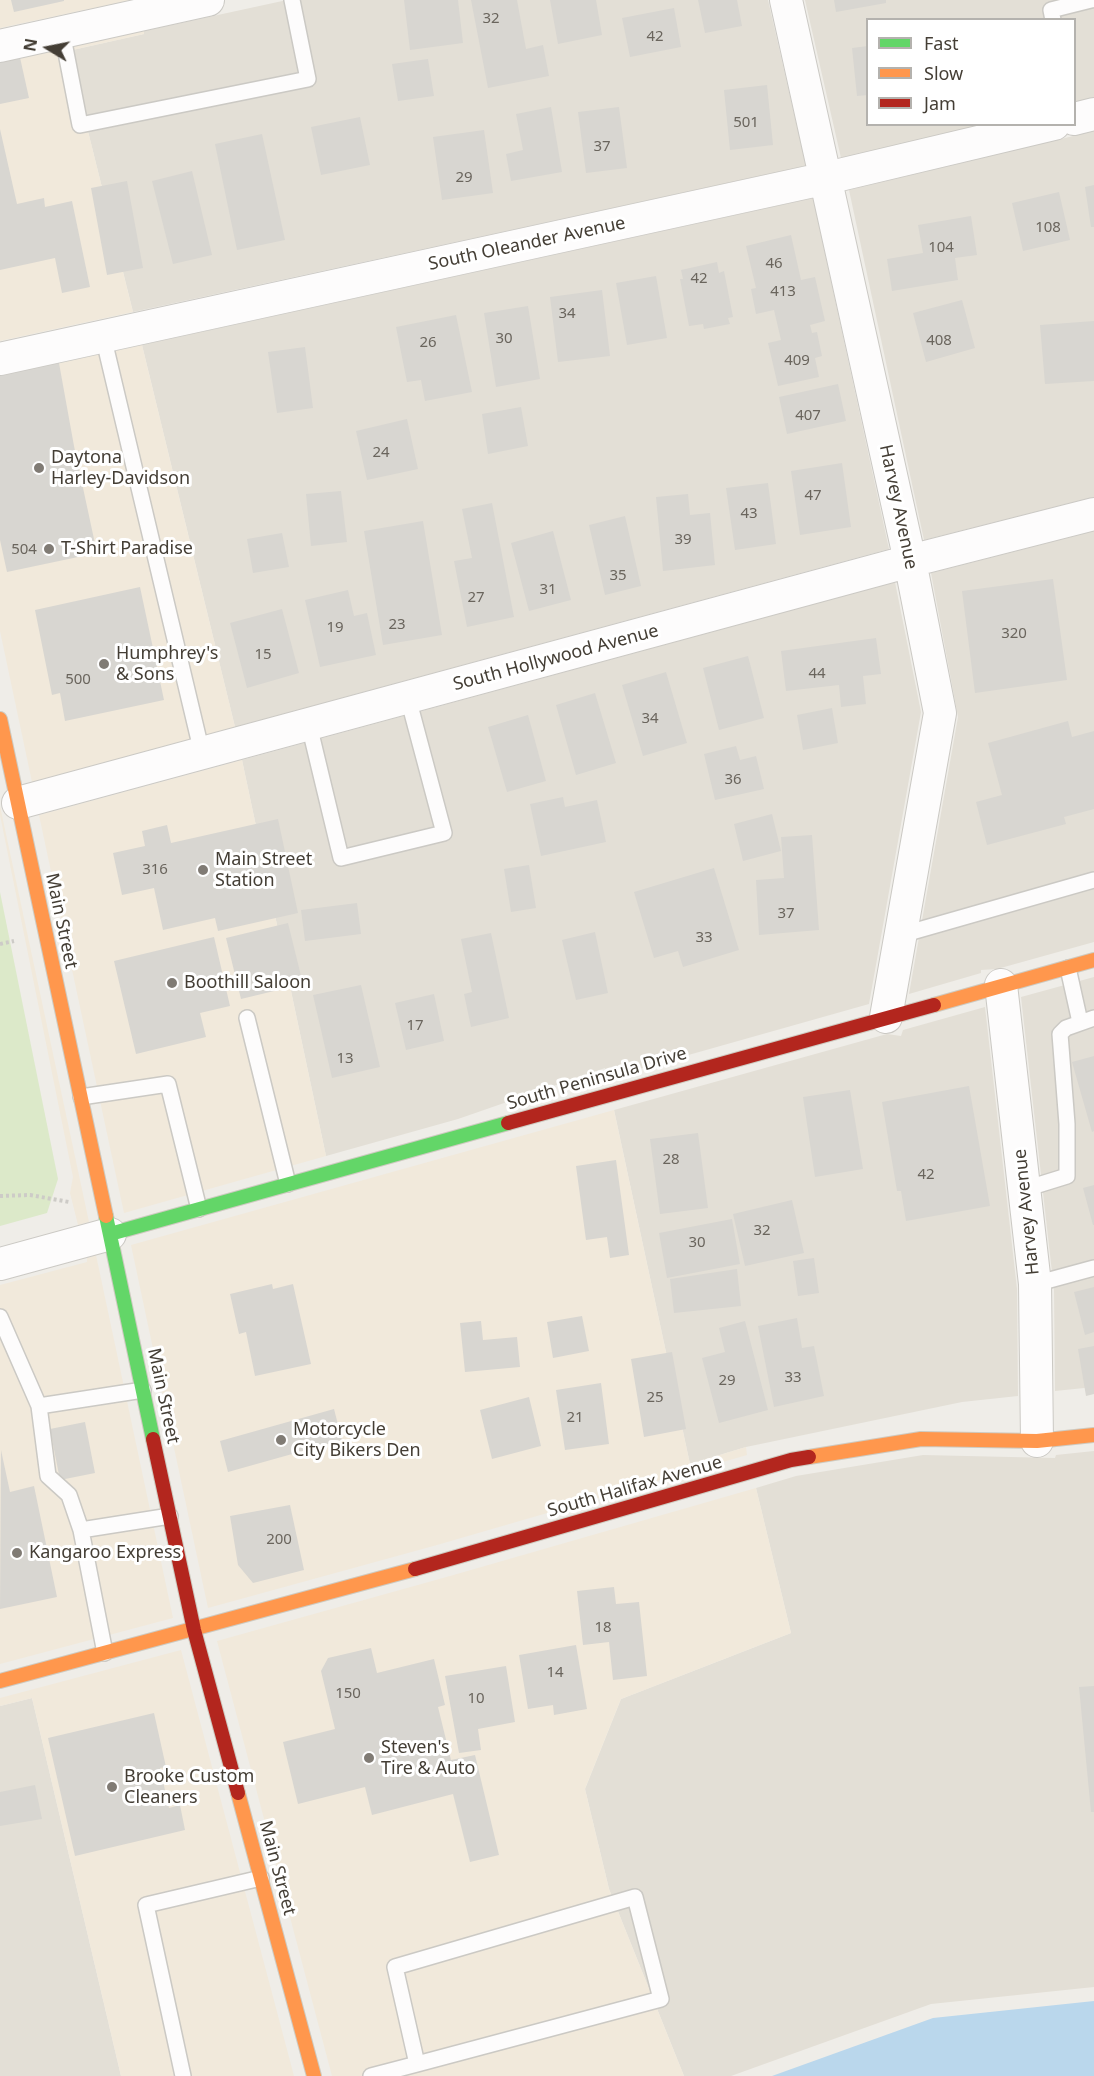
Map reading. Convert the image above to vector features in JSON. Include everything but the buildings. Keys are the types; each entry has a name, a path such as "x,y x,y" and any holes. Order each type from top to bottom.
{"street":[{"path":"0,46 62,32 128,8 208,0"},
{"name":"Harvey Avenue","path":"786,0 910,561 940,713 886,1017"},
{"path":"1076,118 1094,114"},
{"name":"South Oleander Avenue","path":"0,358 827,178 1046,126"},
{"name":"South Hollywood Avenue","path":"18,803 910,561 1094,514"},
{"name":"Main Street","path":"0,719 194,1630 314,2076"},
{"name":"South Peninsula Drive","path":"110,1234 1094,960"},
{"name":"Harvey Avenue","path":"1001,985 1035,1284 1037,1441"},
{"path":"0,1264 110,1234"},
{"name":"South Halifax Avenue","path":"0,1681 444,1561 791,1460 921,1439 1037,1441 1094,1435"}],"lane":[{"path":"62,32 80,125 308,80 292,0"},
{"path":"1053,18 1051,10 1091,0"},
{"path":"103,336 202,753"},
{"path":"309,724 341,858 444,833 408,698"},
{"path":"901,935 1094,880"},
{"path":"1024,1189 1067,1176 1067,1124 1060,1034 1066,1028 1087,1020 1068,968"},
{"path":"247,1018 288,1184"},
{"path":"81,1097 168,1084 199,1209"},
{"path":"1035,1284 1094,1268"},
{"path":"0,1317 39,1406 48,1476 69,1496 81,1530 105,1653"},
{"path":"39,1406 143,1390"},
{"path":"81,1530 170,1516"},
{"path":"183,2076 146,1905 261,1878"},
{"path":"371,2076 417,2064 661,1999 635,1897 395,1967 417,2064"}],"path":[{"path":"0,1196 30,1195 69,1202 110,1234"}],"shaded area":[{"path":"0,0 131,0 0,28"},
{"path":"287,0 768,0 806,166 133,312 68,51 144,34 144,31"},
{"path":"805,0 1094,0 1094,97 1076,102 1076,18 866,18 866,126 982,126 841,158"},
{"path":"144,31 144,34 68,51 133,312 0,341 0,63"},
{"path":"1094,131 1094,497 924,540 849,190"},
{"path":"813,198 889,549 235,727 142,345"},
{"path":"142,345 235,727 32,782 0,631 0,376"},
{"path":"1094,531 1094,942 997,969 981,970 981,973 909,994 958,717 931,573"},
{"path":"895,582 921,712 869,1004 607,1078 605,1068 458,1119 326,1156 242,760"},
{"path":"242,760 326,1156 124,1213 39,815"},
{"path":"0,806 89,1222 78,1225 70,1193 73,1177"},
{"path":"1094,977 1094,1387 1055,1391 1054,1290 1021,997"},
{"path":"985,1007 1017,1289 1018,1396 962,1402 746,1447 690,1464 614,1110 887,1034 901,1036 903,1030"},
{"path":"614,1110 690,1464 746,1447 747,1455 437,1545 208,1608 131,1245"},
{"path":"96,1255 173,1618 0,1664 0,1285 87,1262 87,1258"},
{"path":"1094,1451 1094,1987 931,2004 731,2076 684,2076 609,1889 585,1789 621,1699 791,1633 756,1488 796,1476 923,1455 1055,1458 1056,1455"},
{"path":"756,1488 791,1633 621,1699 585,1789 609,1889 684,2076 332,2076 217,1641"},
{"path":"181,1650 294,2076 121,2076 32,1698 0,1706 0,1698"},
{"path":"32,1698 121,2076 0,2076 0,1706"}],"green space":[{"path":"0,892 58,1179 47,1213 0,1226"}],"water":[{"path":"1094,2001 1094,2076 772,2076 933,2018"}],"traffic: fast":[{"path":"110,1234 508,1123"},
{"path":"106,1216 153,1439"}],"traffic: slow":[{"path":"0,719 106,1216"},
{"path":"934,1005 1094,960"},
{"path":"809,1457 921,1439 1037,1441 1094,1435"},
{"path":"0,1681 415,1569"},
{"path":"238,1793 314,2076"}],"traffic: jam":[{"path":"508,1123 934,1005"},
{"path":"153,1439 194,1630 238,1793"},
{"path":"415,1569 791,1460 809,1457"}],"place":[{"name":"Daytona Harley-Davidson","path":"39,468"},
{"name":"T-Shirt Paradise","path":"49,549"},
{"name":"Humphrey's & Sons","path":"104,664"},
{"name":"Main Street Station","path":"203,870"},
{"name":"Boothill Saloon","path":"172,983"},
{"name":"Motorcycle City Bikers Den","path":"281,1440"},
{"name":"Kangaroo Express","path":"17,1553"},
{"name":"Steven's Tire & Auto","path":"369,1758"},
{"name":"Brooke Custom Cleaners","path":"112,1787"}]}
